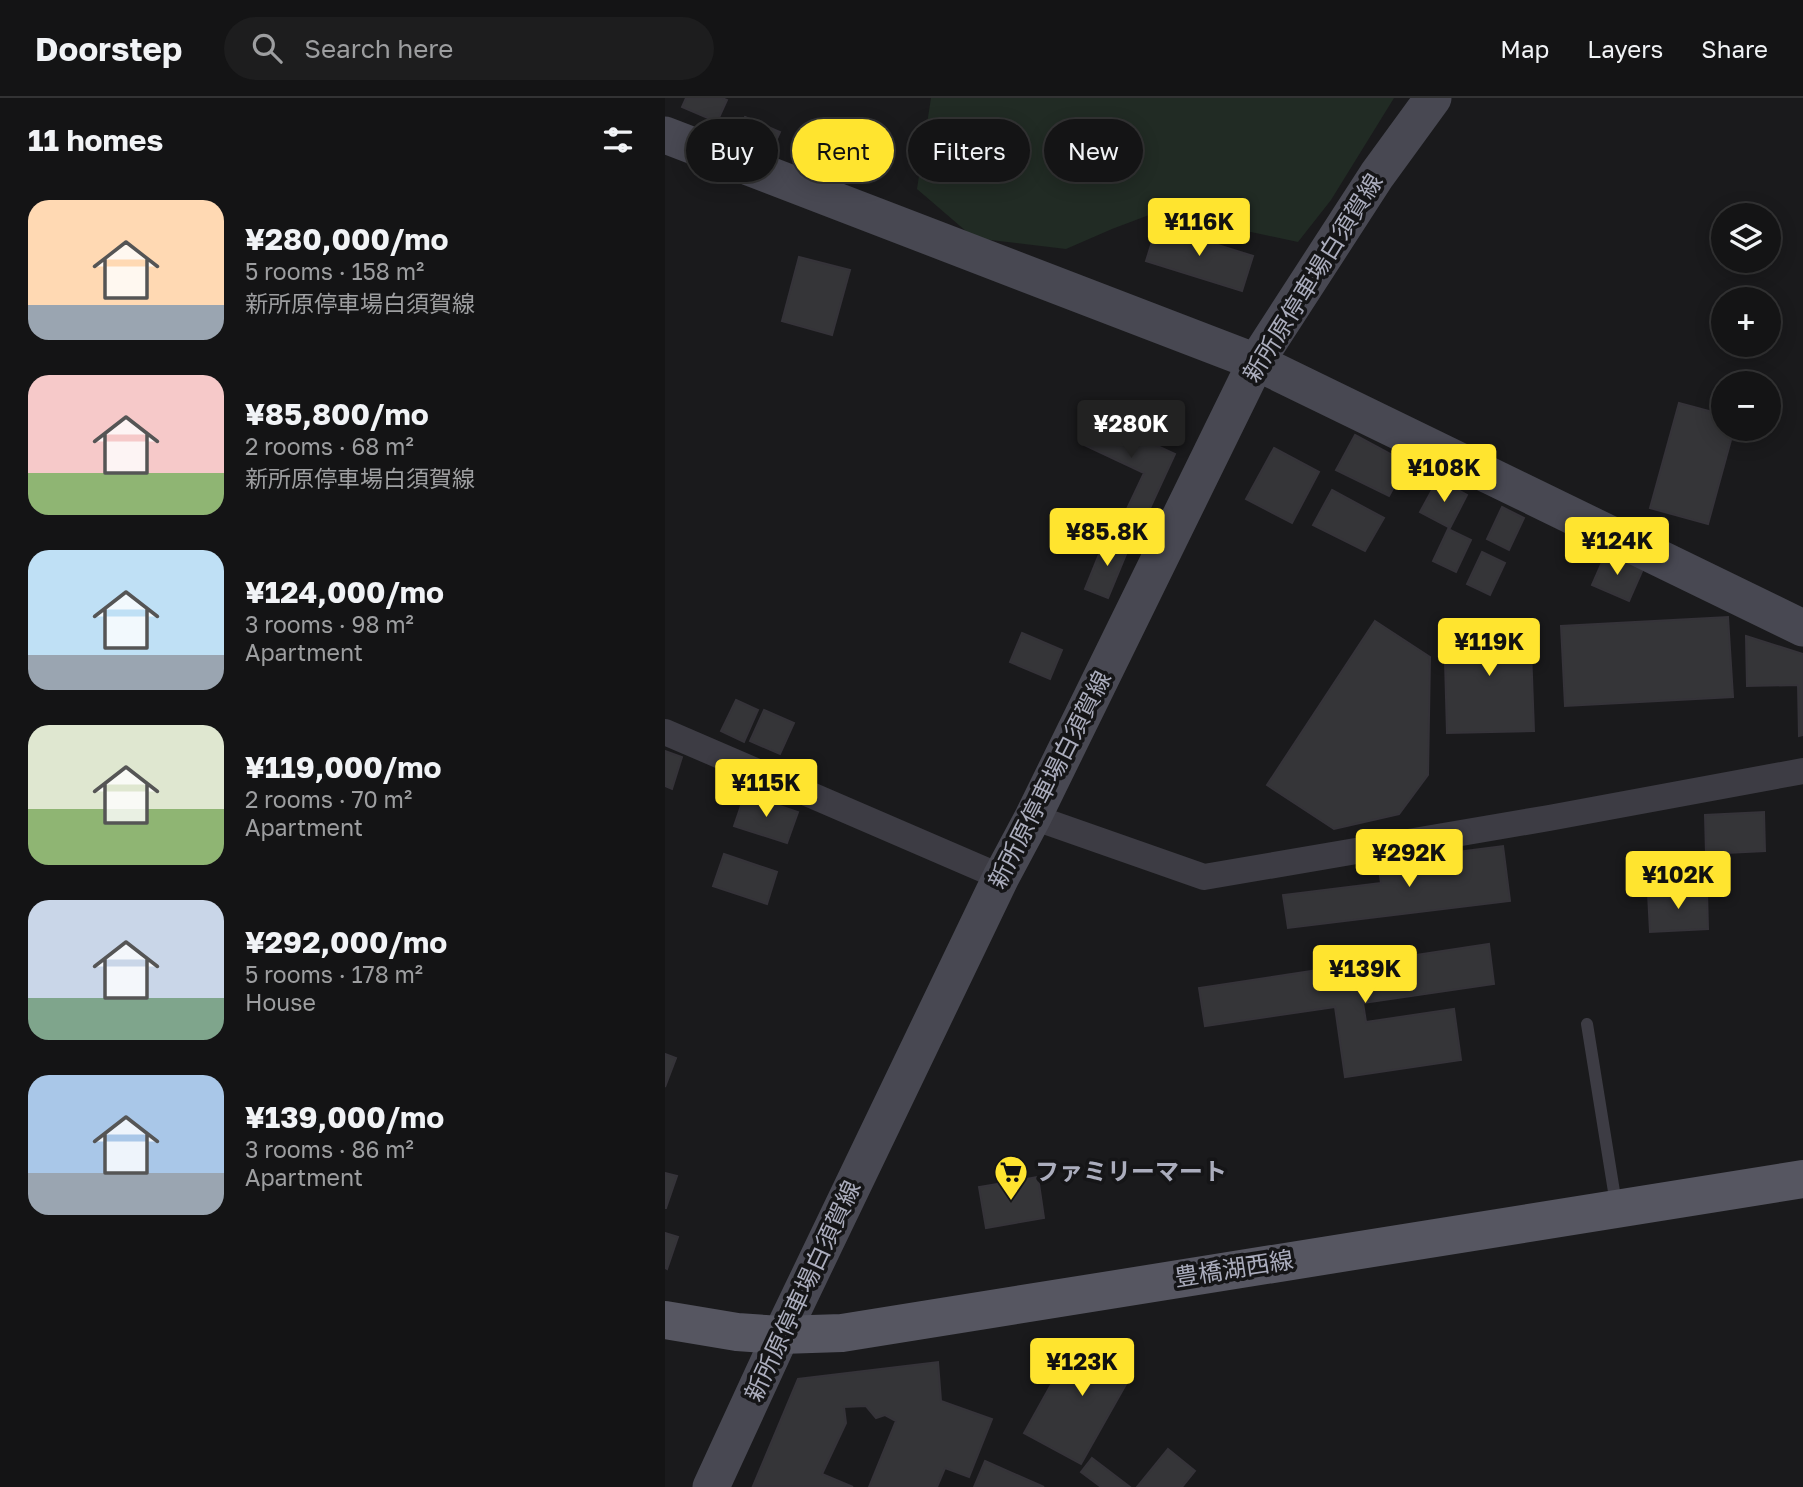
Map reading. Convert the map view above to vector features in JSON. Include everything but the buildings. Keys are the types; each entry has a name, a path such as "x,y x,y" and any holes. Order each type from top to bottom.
{"main road":[{"name":"新所原停車場白須賀線","path":"712,1487 781,1335 1001,877 1256,362 1377,176 1433,98"},
{"path":"665,135 1256,362 1803,628"},
{"name":"豊橋湖西線","path":"665,1320 737,1332 781,1335 842,1332 1803,1179"}],"street":[{"path":"665,732 1001,877"},
{"path":"1033,817 1204,877 1803,771"}],"lane":[{"path":"1587,1024 1617,1209"}],"shaded area":[{"path":"931,98 1394,98 1331,200 1298,242 1157,212 1066,249 974,238 917,189 918,182 1030,182 1030,119 928,119"}],"place":[{"name":"ファミリーマート","path":"1011,1202"}]}
